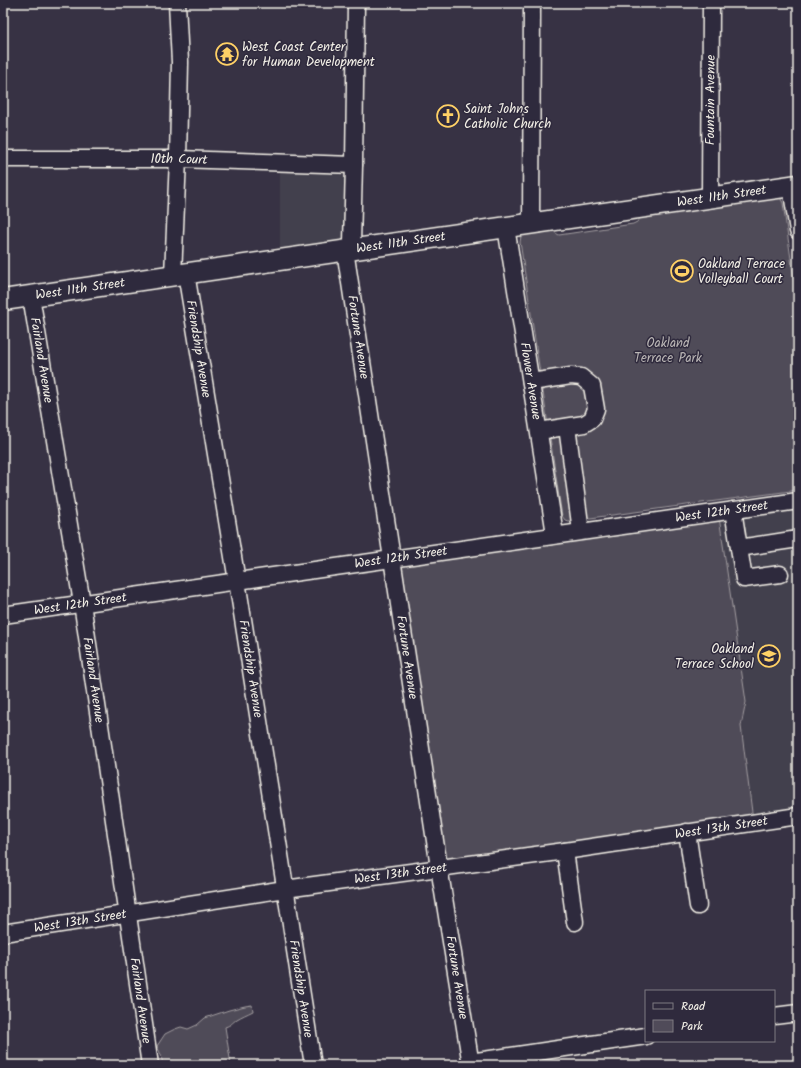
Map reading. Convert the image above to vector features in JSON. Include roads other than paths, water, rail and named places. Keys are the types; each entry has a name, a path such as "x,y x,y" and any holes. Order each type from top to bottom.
{"main road":[{"name":"West 11th Street","path":"3,300 795,185"}],"street":[{"name":"Friendship Avenue","path":"177,3 180,62 178,159 180,274 237,581 313,1065"},
{"name":"Fortune Avenue","path":"356,3 354,165 352,234 349,249 392,558 439,867 471,1063"},
{"path":"531,223 532,3"},
{"name":"Fountain Avenue","path":"710,197 711,3"},
{"name":"10th Court","path":"3,159 178,159 354,165"},
{"path":"795,185 798,231"},
{"name":"Flower Avenue","path":"506,227 555,534"},
{"name":"Fairland Avenue","path":"31,296 82,603 150,1065"},
{"path":"531,382 571,376 581,377 592,386 596,409 592,419 584,424 539,431"},
{"path":"567,427 581,531"},
{"name":"West 12th Street","path":"3,614 555,534 798,501"},
{"path":"733,510 744,579 780,574"},
{"path":"739,548 798,539"},
{"name":"West 13th Street","path":"3,933 285,889 565,851 798,816"},
{"path":"687,832 698,906"},
{"path":"565,851 575,922"},
{"path":"775,1016 798,1013"},
{"path":"471,1063 645,1036"}],"place":[{"name":"West Coast Center for Human Development","path":"227,54"},
{"name":"Saint Johns Catholic Church","path":"448,116"},
{"name":"Oakland Terrace Volleyball Court","path":"682,271"},
{"name":"Oakland Terrace School","path":"769,656"}],"park label":[{"name":"Oakland Terrace Park","path":"668,350"}]}
